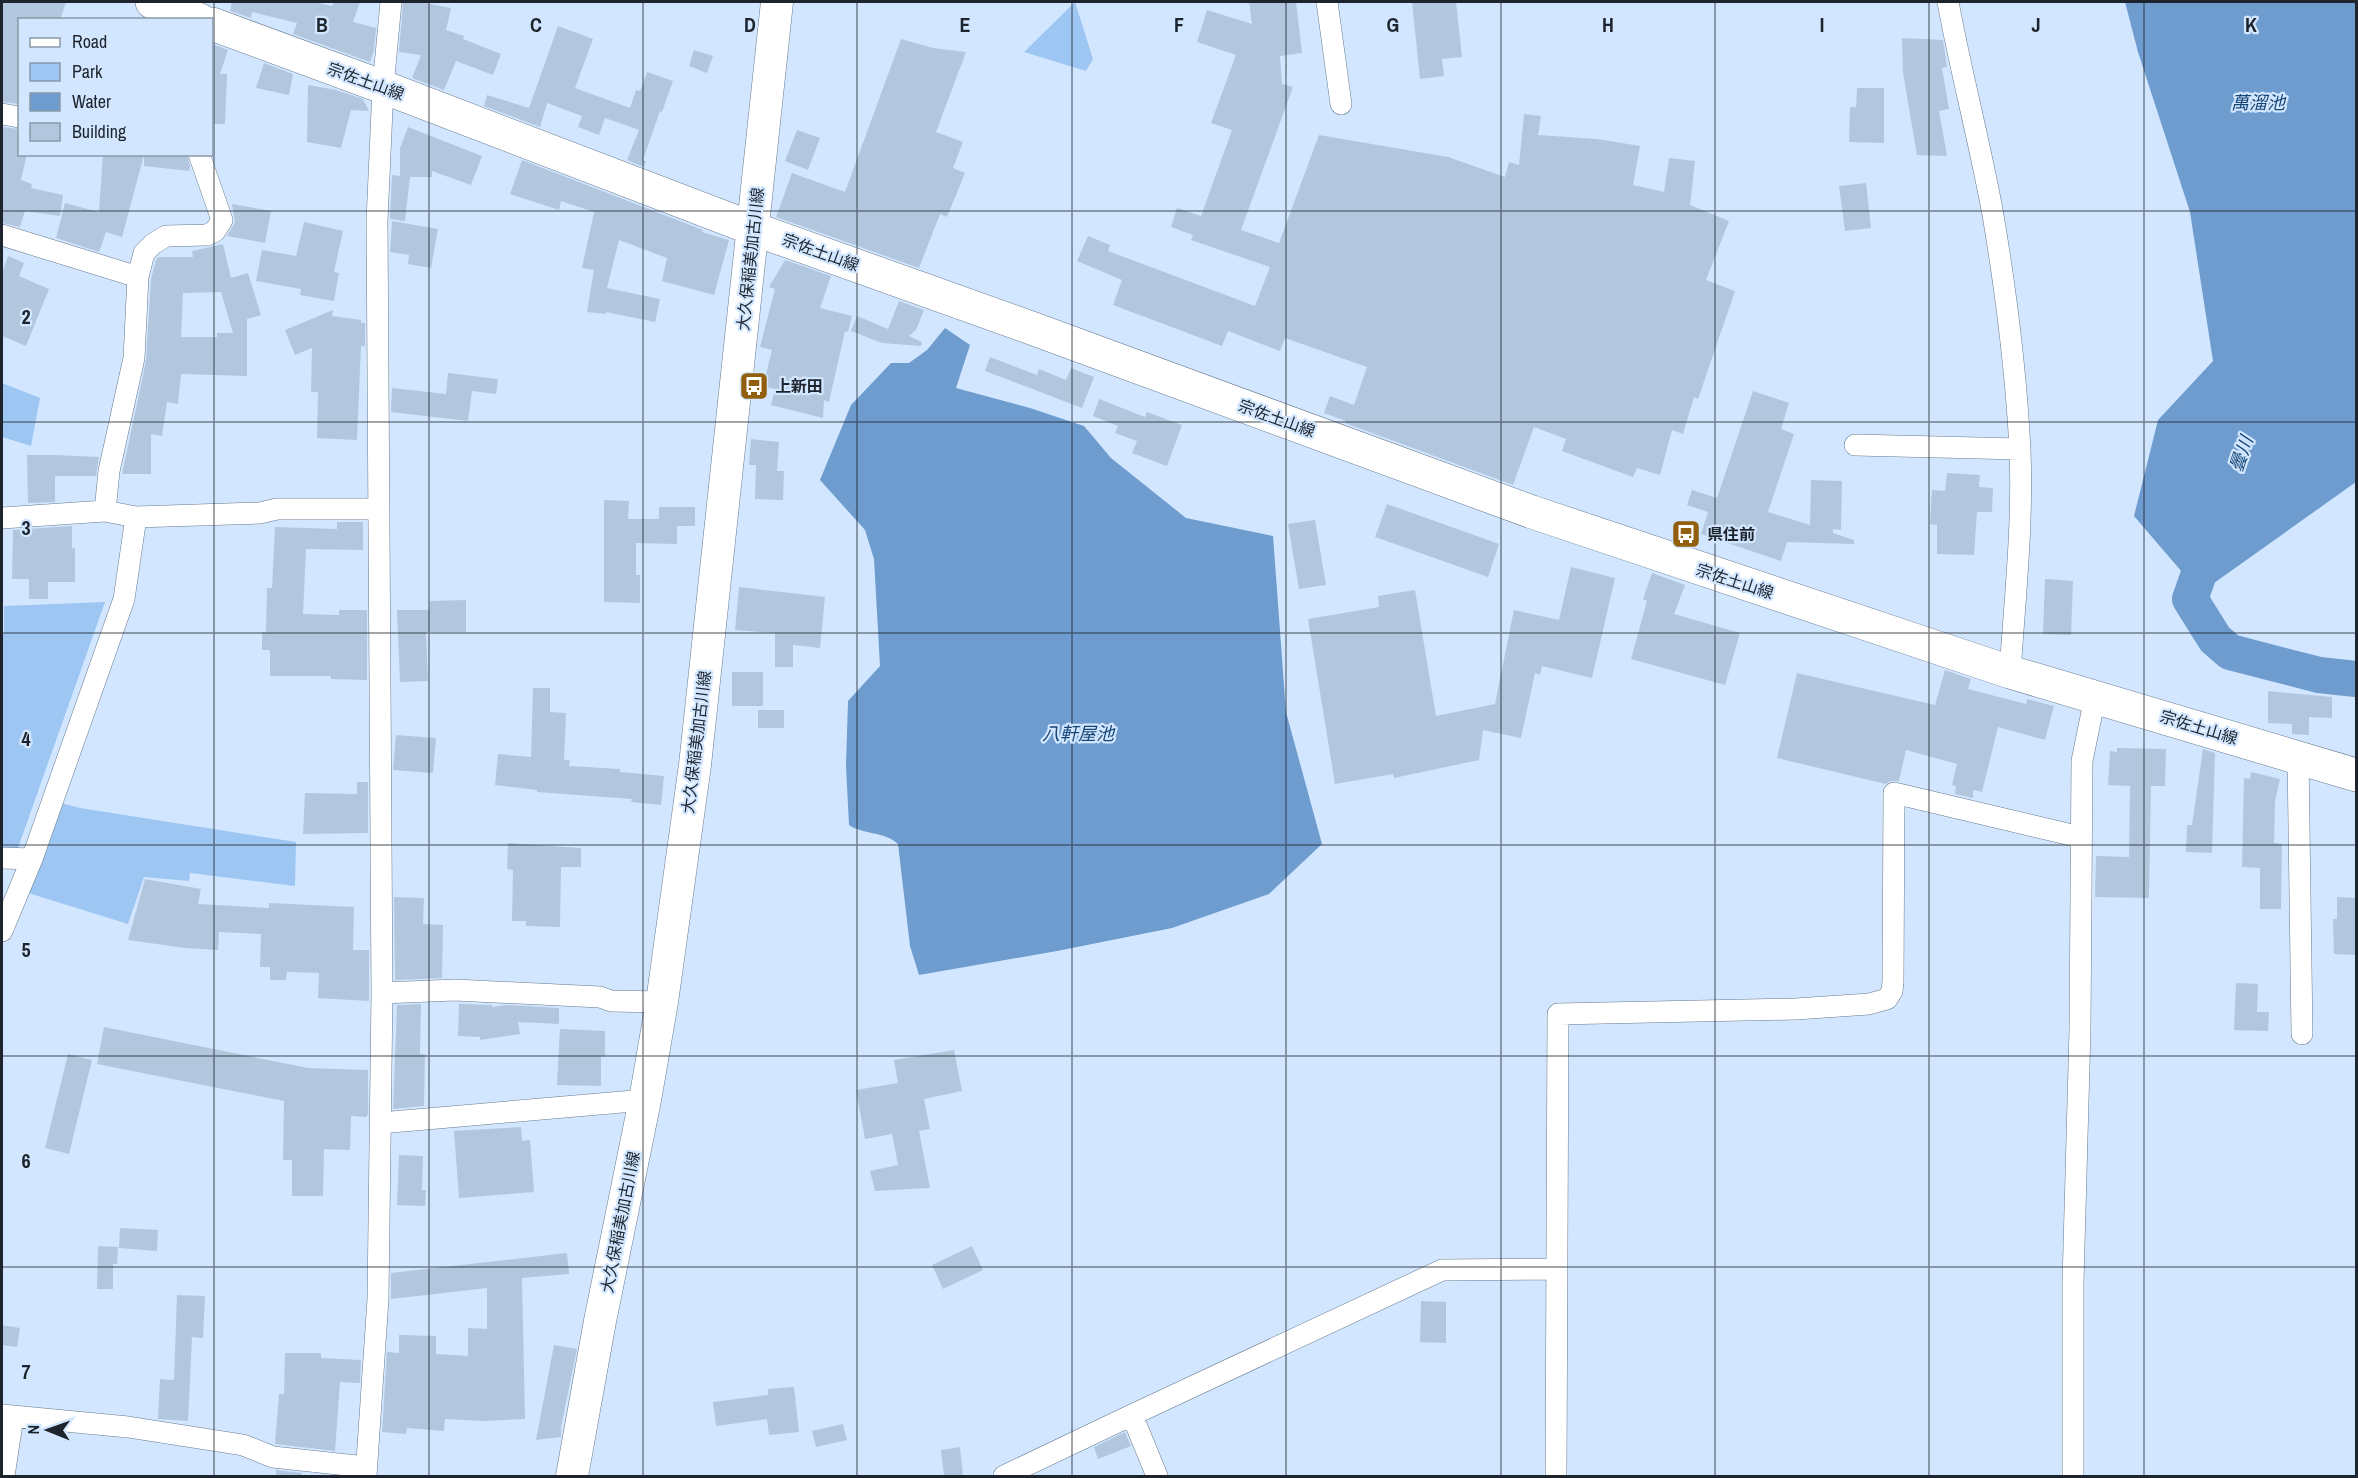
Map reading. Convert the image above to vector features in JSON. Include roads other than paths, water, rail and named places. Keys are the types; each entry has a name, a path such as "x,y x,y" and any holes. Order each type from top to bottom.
{"main road":[{"name":"大久保稲美加古川線","path":"572,1476 662,1002 695,765 777,2"},
{"name":"宗佐土山線","path":"213,24 754,229 1023,324 1532,512 2010,672 2356,775"}],"street":[{"path":"4,1476 7,1416 128,1427 243,1445 273,1456 366,1472 378,1299 382,993 377,221 383,87 391,2"},
{"path":"1327,2 1341,105"},
{"path":"1948,2 1959,64 1992,214 2009,329 2020,449 2021,518 2010,672"},
{"path":"105,511 109,471 134,358 138,278 144,252 166,236 207,236 215,231 222,220 200,156"},
{"path":"2,235 138,278"},
{"path":"1855,445 2020,449"},
{"path":"2,519 105,511 136,517 260,513 277,509 379,509"},
{"path":"2,931 32,859 124,599 136,517"},
{"path":"2073,1476 2073,1283 2080,1029 2082,761 2095,697"},
{"path":"2298,757 2302,1034"},
{"path":"1556,1476 1558,1014 1796,1009 1869,1004 1887,999 1892,991 1893,982 1894,793 2080,837"},
{"path":"2,858 32,859"},
{"path":"382,993 455,990 600,996 611,1001 662,1002"},
{"path":"380,1123 645,1100"},
{"path":"1004,1476 1442,1270 1556,1269"},
{"path":"1132,1415 1157,1476"}],"water":[{"name":"萬溜池","path":"2125,2 2356,2 2356,482 2200,593 2134,516 2158,420 2213,361 2190,212 2138,52"},
{"name":"八軒屋池","path":"945,328 970,345 956,388 1030,408 1084,426 1111,458 1186,518 1273,536 1286,712 1322,844 1269,894 1172,928 919,975 910,946 898,844 887,837 849,825 846,766 848,701 880,666 874,559 865,530 820,480 851,405 891,363 909,363 927,350"}],"waterway":[{"name":"曇川","path":"2211,540 2190,599 2215,639 2230,652 2319,675 2356,679"}],"place":[{"name":"上新田","path":"754,386"},
{"name":"県住前","path":"1686,534"}]}
